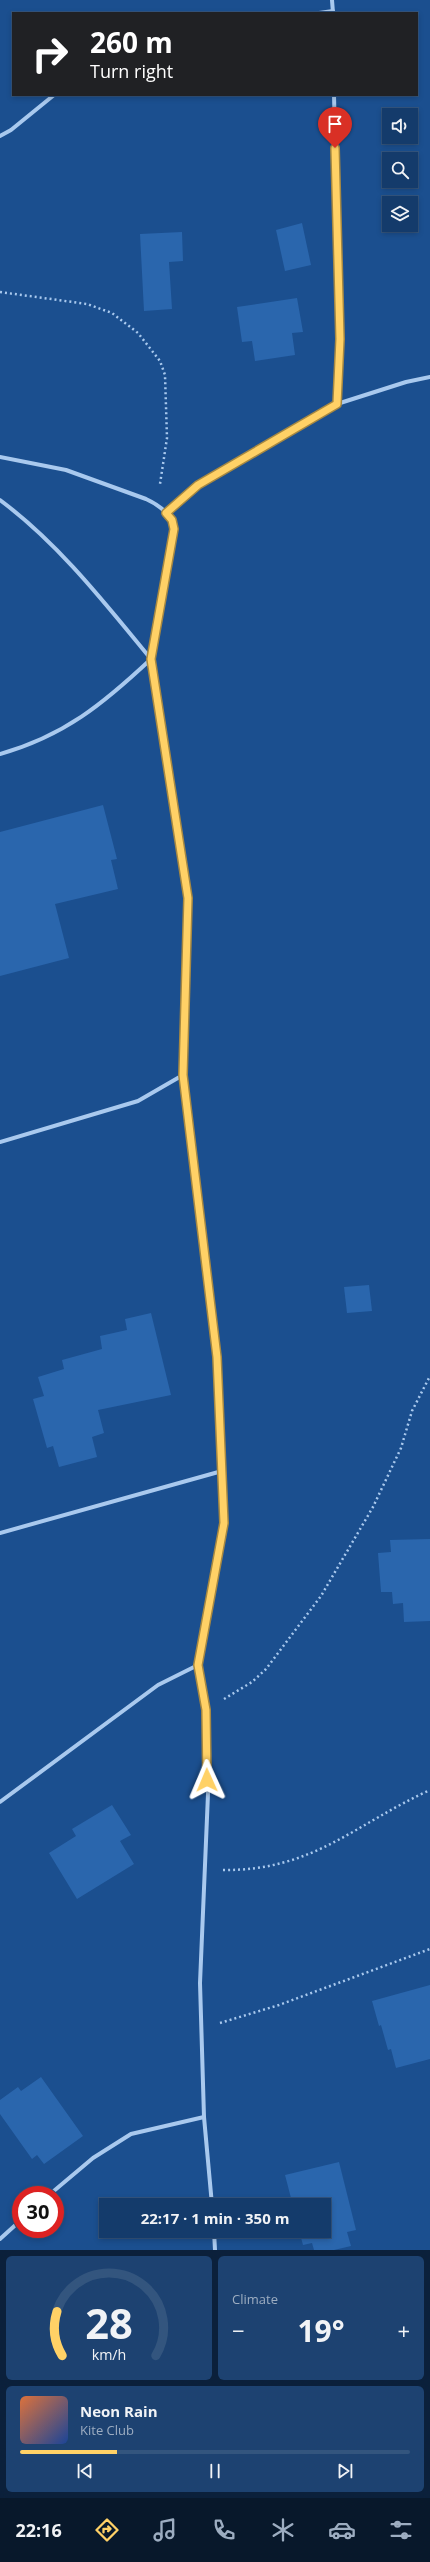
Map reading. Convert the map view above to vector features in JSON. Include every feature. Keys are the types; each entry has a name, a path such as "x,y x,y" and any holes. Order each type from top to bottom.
{"street":[{"path":"332,0 333,12"},
{"path":"0,136 11,130 53,96"},
{"path":"334,96 340,339 337,404"},
{"path":"166,513 198,485 337,404 406,382 430,377"},
{"path":"0,457 66,470 157,504 172,520 174,529 151,659 188,898 183,1075 217,1357 224,1523 198,1665 206,1710 208,1794 200,1983 204,2117 211,2198"},
{"path":"0,500 46,538 70,562 151,659"},
{"path":"0,754 21,748 73,724 112,695 151,659"},
{"path":"0,1142 138,1101 183,1075"},
{"path":"0,1533 222,1471"},
{"path":"0,1802 158,1685 198,1665"},
{"path":"60,2186 93,2158 131,2134 204,2117"},
{"path":"0,2239 12,2228"},
{"path":"214,2238 215,2250"}],"path":[{"path":"0,292 60,302 87,304 112,313 138,333 153,351 165,375 167,398 167,438 157,504"},
{"path":"206,1710 252,1682 266,1669 321,1596 379,1494 401,1448 412,1411 430,1376"},
{"path":"205,1869 250,1870 286,1863 315,1853 430,1790"},
{"path":"202,2028 287,2002 430,1949"}],"building":[{"path":"302,223 311,265 285,271 276,230"},
{"path":"182,232 183,261 169,262 172,309 144,311 140,234"},
{"path":"297,298 303,332 292,333 295,355 255,361 252,341 242,342 237,307"},
{"path":"103,805 117,859 111,860 118,889 55,904 69,958 0,976 0,832"},
{"path":"369,1285 372,1311 347,1313 344,1287"},
{"path":"151,1313 171,1395 98,1410 104,1433 92,1437 97,1457 59,1467 53,1446 47,1448 33,1399 44,1396 38,1377 64,1369 62,1360 102,1349 100,1336 127,1330 125,1319"},
{"path":"430,1539 430,1621 404,1622 403,1603 393,1604 392,1592 381,1592 378,1553 391,1552 390,1540"},
{"path":"112,1805 131,1835 120,1841 134,1864 77,1899 49,1853 76,1836 72,1829"},
{"path":"430,1985 430,2059 396,2068 391,2049 388,2050 381,2025 379,2026 372,2001"},
{"path":"41,2077 83,2136 44,2164 37,2155 32,2159 0,2114 0,2100 18,2087 21,2091"},
{"path":"339,2162 356,2230 347,2232 351,2246 334,2250 314,2250 312,2243 303,2245 301,2238 331,2238 331,2198 291,2198 285,2175"}],"route":[{"path":"207,1780 206,1710 198,1665 224,1523 217,1357 183,1075 188,898 151,659 174,529 172,520 166,513 198,485 337,404 340,339 335,148"}]}
